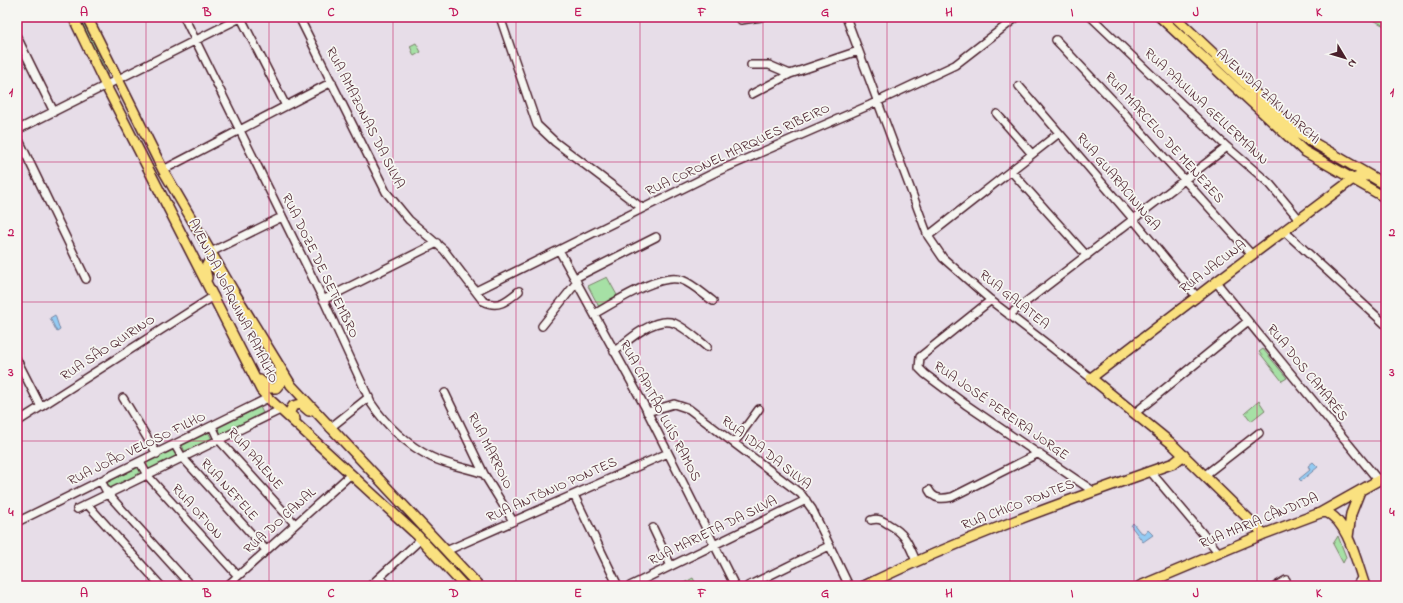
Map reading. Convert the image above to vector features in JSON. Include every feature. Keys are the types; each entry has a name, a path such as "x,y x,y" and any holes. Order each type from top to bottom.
{"main road":[{"name":"AVENIDA JOAQUINA RAMALHO","path":"74,17 106,86 245,356 257,383 268,398 280,410 421,539 464,586"},
{"name":"AVENIDA JOAQUINA RAMALHO","path":"87,17 163,170 280,370 292,386 327,425 479,586"},
{"name":"AVENIDA ZAKI NARCHI","path":"1160,17 1304,151 1386,198"},
{"name":"AVENIDA ZAKI NARCHI","path":"1174,17 1297,133 1386,185"},
{"path":"1353,180 1361,176 1370,176"},
{"name":"RUA JACUNA","path":"1091,378 1197,296 1353,180"},
{"path":"206,281 208,278 205,269 208,263 214,266 229,289 234,292"},
{"path":"245,356 251,360 259,379 269,388 276,388 280,385 280,370"},
{"name":"RUA GALATEA","path":"1091,378 1184,454 1264,534"},
{"path":"298,426 297,422 290,414 292,407 298,404 306,408 327,425"},
{"name":"RUA CHICO PONTES","path":"864,586 916,561 1016,519 1174,463 1184,454"},
{"name":"RUA MARIA CÂNDIDA","path":"1140,586 1150,584 1218,553 1320,513 1382,478"},
{"path":"1348,537 1351,514 1360,491"},
{"path":"1320,513 1326,512 1336,517 1348,537 1363,582"}],"street":[{"name":"RUA DOZE DE SETEMBRO","path":"184,17 323,300 368,397 384,420 418,449 438,460 484,474"},
{"path":"17,130 242,17 286,106"},
{"name":"RUA AMAZONAS DA SILVA","path":"299,17 386,192 409,220 451,258 483,301 496,305 504,303 519,291"},
{"name":"RUA CORONEL MARQUES RIBEIRO","path":"500,17 537,125 555,142 642,208 716,172 878,102 955,65 1017,17"},
{"path":"741,20 761,17"},
{"name":"RUA GALATEA","path":"846,17 928,236 943,258 991,300 1091,378"},
{"name":"RUA PAULINA GELLERMANN","path":"1091,17 1227,146 1270,184 1299,219"},
{"path":"17,37 54,112"},
{"name":"RUA MARCELO DE MENEZES","path":"1056,40 1119,107 1252,255"},
{"path":"752,94 790,74 858,51"},
{"path":"751,65 769,65 790,74"},
{"path":"163,170 332,82"},
{"name":"RUA GUARACININGA","path":"1019,86 1197,296"},
{"path":"997,114 1032,154"},
{"path":"928,236 1059,133"},
{"path":"17,136 86,279"},
{"path":"1009,315 1227,146"},
{"path":"1011,171 1086,256"},
{"path":"476,291 642,208"},
{"path":"211,252 282,217"},
{"path":"1284,231 1386,325"},
{"path":"542,326 576,280 656,236"},
{"path":"323,300 436,243"},
{"name":"RUA CAPITÃO LUÍS RAMOS","path":"559,250 647,412 735,586"},
{"path":"594,314 664,279 680,279 689,283 713,301"},
{"name":"RUA DOS CAMARÉS","path":"1216,282 1382,478"},
{"name":"RUA SÃO QUIRINO","path":"17,422 214,296"},
{"name":"RUA JOSÉ PEREIRA JORGE","path":"991,300 920,357 918,362 920,368 925,374 965,404 1039,452 1093,491"},
{"path":"614,352 634,335 658,323 666,321 678,325 707,347"},
{"path":"1135,413 1248,321"},
{"path":"17,360 41,407"},
{"name":"RUA MARROIO","path":"445,393 484,474 513,521"},
{"path":"327,425 368,397"},
{"path":"123,398 157,454"},
{"name":"RUA JOÃO VELOSO FILHO","path":"17,522 268,398"},
{"name":"RUA IDA DA SILVA","path":"647,412 668,404 681,405 689,409 806,500 849,586"},
{"path":"734,443 759,409"},
{"name":"RUA JOÃO VELOSO FILHO","path":"76,509 280,410"},
{"name":"RUA PALENE","path":"212,426 218,439 295,524"},
{"path":"1205,476 1259,433"},
{"name":"RUA NEFELE","path":"175,445 182,457 266,550"},
{"path":"929,490 932,495 938,498 952,497 1039,452"},
{"name":"RUA ANTÔNIO PONTES","path":"446,551 668,454"},
{"name":"RUA OFION","path":"140,462 147,475 238,576"},
{"path":"1150,471 1218,553"},
{"name":"RUA DO CANAL","path":"227,586 350,475"},
{"path":"101,481 108,494 191,586"},
{"path":"574,494 618,586"},
{"name":"RUA MARIETA DA SILVA","path":"630,586 806,500"},
{"path":"87,504 161,586"},
{"path":"871,520 880,519 899,530 905,537 916,561"},
{"path":"653,528 671,566"},
{"path":"370,586 421,539"},
{"path":"748,586 829,546"},
{"path":"380,577 388,586"},
{"path":"1276,586 1286,580"},
{"path":"1356,586 1363,582"}],"green space":[{"path":"79,17 82,17 108,75 107,75"},
{"path":"1368,17 1386,17 1386,27"},
{"path":"416,43 421,52 414,56 410,46"},
{"path":"607,277 618,297 599,307 588,286"},
{"path":"1263,349 1287,378 1282,381 1259,352"},
{"path":"1259,401 1265,410 1251,421 1245,413"},
{"path":"260,407 263,413 221,434 218,427"},
{"path":"208,432 212,439 185,452 182,445"},
{"path":"173,450 177,456 149,470 145,463"},
{"path":"139,467 142,473 110,489 107,482"},
{"path":"1338,536 1346,557 1343,563 1333,544"},
{"path":"693,578 696,584 693,586 678,586"}],"water":[{"path":"55,315 60,330 57,332 50,318"},
{"path":"1313,462 1318,467 1301,481 1299,479 1310,470 1308,466"},
{"path":"1133,523 1139,531 1145,534 1148,530 1153,535 1143,542 1131,526"}]}
